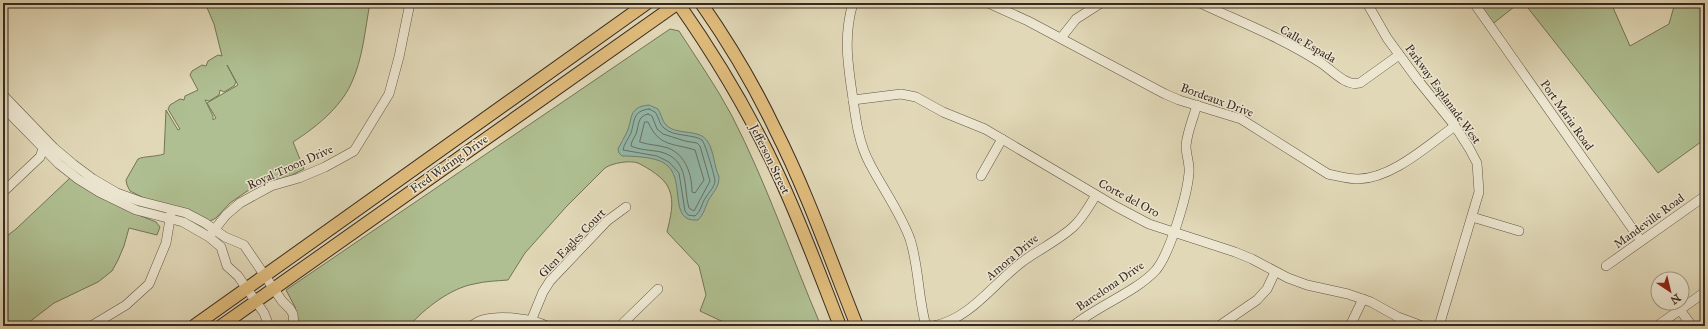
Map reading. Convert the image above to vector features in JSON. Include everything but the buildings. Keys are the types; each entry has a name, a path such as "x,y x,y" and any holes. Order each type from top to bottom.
{"main road":[{"name":"Fred Waring Drive","path":"194,326 647,3"},
{"name":"Fred Waring Drive","path":"221,326 678,3"},
{"name":"Jefferson Street","path":"678,3 712,52 760,136 781,181 840,326"},
{"name":"Jefferson Street","path":"701,3 727,42 752,84 776,130 857,326"}],"street":[{"name":"Royal Troon Drive","path":"212,233 226,215 240,203 271,186 299,178 354,151 389,94 399,57 410,3"},
{"path":"853,3 847,36 847,58 853,100 862,145 870,164 902,220 910,240 926,326"},
{"name":"Bordeaux Drive","path":"988,3 1012,13 1061,38 1165,94 1240,120 1328,174 1359,179 1376,176 1393,169 1454,126"},
{"path":"1061,38 1076,19 1101,3"},
{"name":"Calle Espada","path":"1200,3 1210,5 1297,49 1321,63 1348,82 1355,84 1360,83 1399,55"},
{"name":"Parkway Esplanade West","path":"1367,3 1399,55 1454,126 1477,163 1479,192 1439,326"},
{"name":"Port Maria Road","path":"1474,3 1641,241"},
{"name":"Corte del Oro","path":"853,100 901,94 916,97 943,112 985,129 1149,224 1235,252 1275,272 1307,285 1348,294 1363,299 1398,317 1422,326"},
{"path":"3,95 47,150"},
{"name":"Barcelona Drive","path":"1073,326 1144,280 1156,270 1165,256 1174,232 1188,184 1190,172 1186,147 1188,132 1197,105"},
{"path":"3,107 47,150 117,193 171,214 193,217 212,233 221,247 227,266 238,276 247,288 264,314 269,326"},
{"path":"980,176 1002,139"},
{"path":"3,192 47,150"},
{"name":"Amora Drive","path":"934,326 942,324 968,310 1020,264 1073,227 1081,218 1096,194"},
{"name":"Mandeville Road","path":"1606,266 1705,196"},
{"name":"Glen Eagles Court","path":"531,321 543,292 550,281 607,221 626,207"},
{"path":"91,326 126,305 150,284 166,243 171,214"},
{"path":"1472,217 1519,231"},
{"path":"212,233 225,236 244,245 274,289 290,309 293,314 294,326"},
{"path":"1219,326 1257,300 1266,289 1275,272"},
{"path":"620,326 658,289"},
{"path":"1690,303 1705,292"},
{"path":"1350,326 1363,299"},
{"path":"1658,326 1679,311"},
{"path":"1681,311 1692,326"},
{"path":"471,326 482,320 508,318 531,321 547,326"}],"shaded area":[{"path":"205,3 370,3 363,44 351,84 334,109 326,117 293,142 304,169 290,176 253,187 230,203 216,218 210,221 178,208 152,202 130,191 126,180 138,159 164,154 166,110 178,130 180,129 168,109 170,105 180,99 184,100 185,96 198,90 190,75 192,71 202,65 206,66 208,61 218,55 222,56 214,24","holes":["227,65 238,85 207,103 216,118 213,120 213,116 205,100 209,101 219,95 220,90 224,92 234,86 236,82"]},
{"path":"1474,3 1519,3 1490,26"},
{"path":"1524,3 1611,3 1630,46 1669,24 1675,3 1705,3 1705,139 1658,173"},
{"path":"670,29 679,31 713,83 732,116 768,194 821,326 732,326 700,311 706,295 699,266 667,232 672,205 669,189 664,181 656,174 638,163 626,162 616,163 605,168 566,207 525,253 508,280 478,283 456,290 423,312 409,326 299,326 295,307 286,290"},
{"path":"70,178 136,214 156,222 160,227 157,235 129,228 124,246 112,271 98,282 54,303 24,326 3,326 3,239 16,229"}],"water":[{"path":"649,105 658,109 666,125 676,130 700,135 708,142 710,146 719,181 698,220 688,219 683,214 680,207 675,178 671,170 664,163 650,158 622,156 619,153 618,149 627,132 632,114 638,108"}]}
